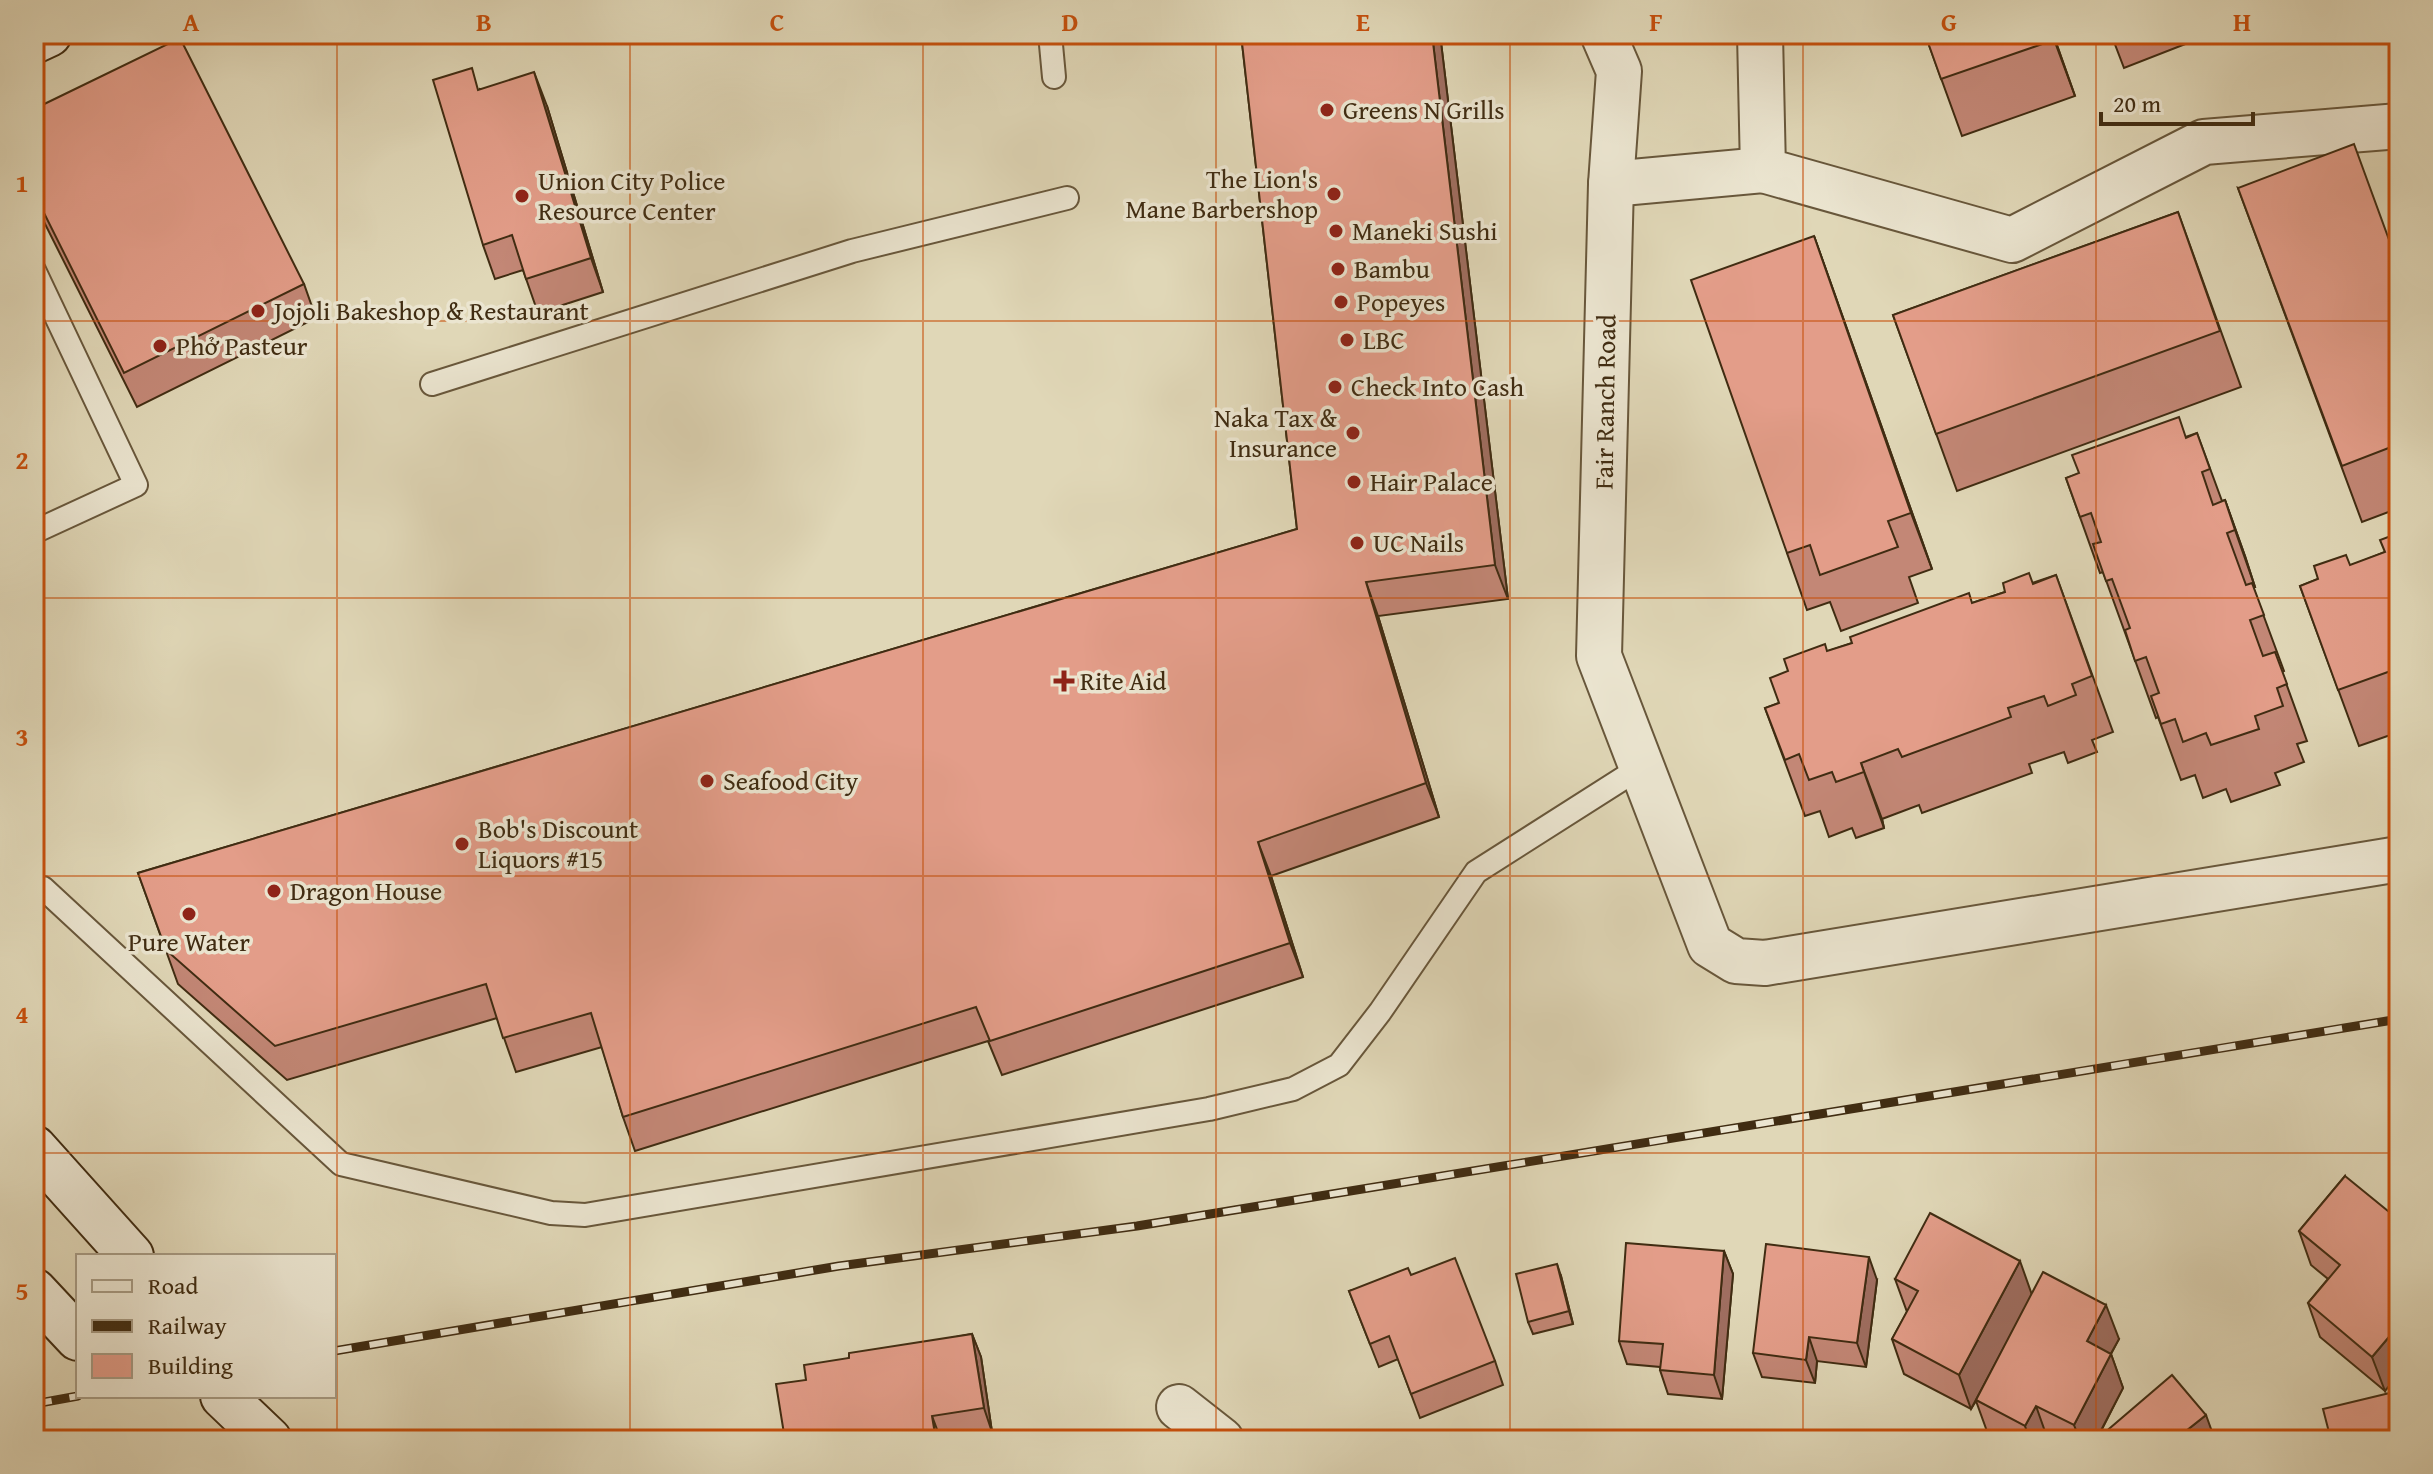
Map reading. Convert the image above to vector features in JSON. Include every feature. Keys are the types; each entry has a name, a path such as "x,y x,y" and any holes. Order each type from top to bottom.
{"street":[{"path":"34,41 49,34"},
{"name":"Fair Ranch Road","path":"1603,34 1619,71 1611,184 1599,656 1710,945 1736,961 1765,963 2399,859"},
{"path":"1760,34 1763,170"},
{"path":"1611,184 1763,170 2012,240 2204,142 2399,126"},
{"path":"34,1148 129,1254"},
{"path":"34,1291 76,1336"},
{"path":"225,1398 269,1440"},
{"path":"1179,1407 1221,1440"}],"lane":[{"path":"1050,34 1054,77"},
{"path":"432,384 852,251 1067,198"},
{"path":"34,270 136,485 34,532"},
{"path":"43,888 341,1164 551,1213 585,1215 1193,1111 1293,1089 1339,1065 1380,1012 1476,872 1641,767"}],"building":[{"path":"1241,34 1432,34 1495,565 1366,582 1426,783 1258,842 1290,943 990,1041 976,1007 623,1117 591,1013 503,1038 486,984 275,1046 166,950 138,873 1297,529"},
{"path":"1925,34 2052,34 2054,40 1941,79"},
{"path":"180,38 304,284 124,373 34,193 34,109"},
{"name":"Union City Police Resource Center","path":"472,68 478,90 534,72 591,258 526,279 512,235 483,245 433,80"},
{"path":"2354,144 2399,267 2399,444 2342,466 2238,188"},
{"path":"2178,212 2220,331 1936,434 1893,315"},
{"path":"1814,236 1911,513 1888,521 1898,547 1820,575 1810,545 1787,553 1691,280"},
{"path":"2179,417 2186,438 2197,433 2210,469 2202,472 2213,505 2225,500 2235,530 2227,533 2246,585 2252,583 2264,615 2250,620 2263,656 2275,652 2287,684 2277,688 2283,706 2255,716 2259,729 2211,745 2206,733 2183,742 2175,719 2161,724 2151,696 2159,693 2146,657 2135,661 2125,630 2130,628 2112,579 2106,581 2093,544 2101,542 2091,513 2080,517 2066,478 2079,473 2072,455"},
{"path":"2399,533 2399,668 2338,690 2300,586 2318,579 2314,566 2346,555 2350,565 2385,552 2380,540"},
{"path":"2029,573 2033,584 2056,575 2092,676 2072,684 2076,695 2048,706 2044,696 2008,708 2011,717 1902,757 1898,749 1861,763 1864,772 1836,782 1832,772 1809,780 1799,754 1785,760 1765,708 1779,703 1770,678 1788,671 1784,659 1825,644 1827,651 1852,643 1850,637 1969,593 1972,603 2005,592 2003,583"},
{"path":"2345,1176 2399,1220 2399,1325 2372,1357 2308,1303 2340,1265 2299,1231"},
{"path":"1930,1213 2020,1261 1959,1375 1892,1339 1918,1291 1895,1279"},
{"path":"1626,1243 1724,1251 1714,1375 1660,1370 1663,1344 1619,1341"},
{"path":"1766,1244 1869,1257 1857,1343 1809,1337 1806,1360 1753,1353"},
{"path":"1455,1258 1495,1361 1411,1394 1389,1336 1370,1344 1349,1291 1408,1268 1411,1275"},
{"path":"1557,1264 1569,1311 1528,1322 1516,1274"},
{"path":"2043,1272 2106,1305 2087,1341 2111,1354 2074,1425 2036,1406 2025,1426 1976,1400"},
{"path":"972,1334 984,1408 932,1416 936,1440 785,1440 776,1384 806,1380 804,1365 849,1358 849,1353"},
{"path":"2172,1375 2206,1415 2181,1435 2185,1440 2096,1440"},
{"path":"2398,1391 2399,1440 2331,1440 2323,1409"}],"railway":[{"path":"336,1351 839,1266 1137,1226 2399,1019"},
{"path":"34,1404 76,1396"}],"place":[{"name":"Greens N Grills","path":"1327,110"},
{"name":"The Lion's Mane Barbershop","path":"1334,194"},
{"name":"Union City Police Resource Center","path":"522,196"},
{"name":"Maneki Sushi","path":"1336,231"},
{"name":"Bambu","path":"1338,269"},
{"name":"Popeyes","path":"1341,302"},
{"name":"Jojoli Bakeshop & Restaurant","path":"258,311"},
{"name":"LBC","path":"1347,340"},
{"name":"Phở Pasteur","path":"160,346"},
{"name":"Check Into Cash","path":"1335,387"},
{"name":"Naka Tax & Insurance","path":"1353,433"},
{"name":"Hair Palace","path":"1354,482"},
{"name":"UC Nails","path":"1357,543"},
{"name":"Rite Aid","path":"1064,681"},
{"name":"Seafood City","path":"707,781"},
{"name":"Bob's Discount Liquors #15","path":"462,844"},
{"name":"Dragon House","path":"274,891"},
{"name":"Pure Water","path":"189,914"}]}
